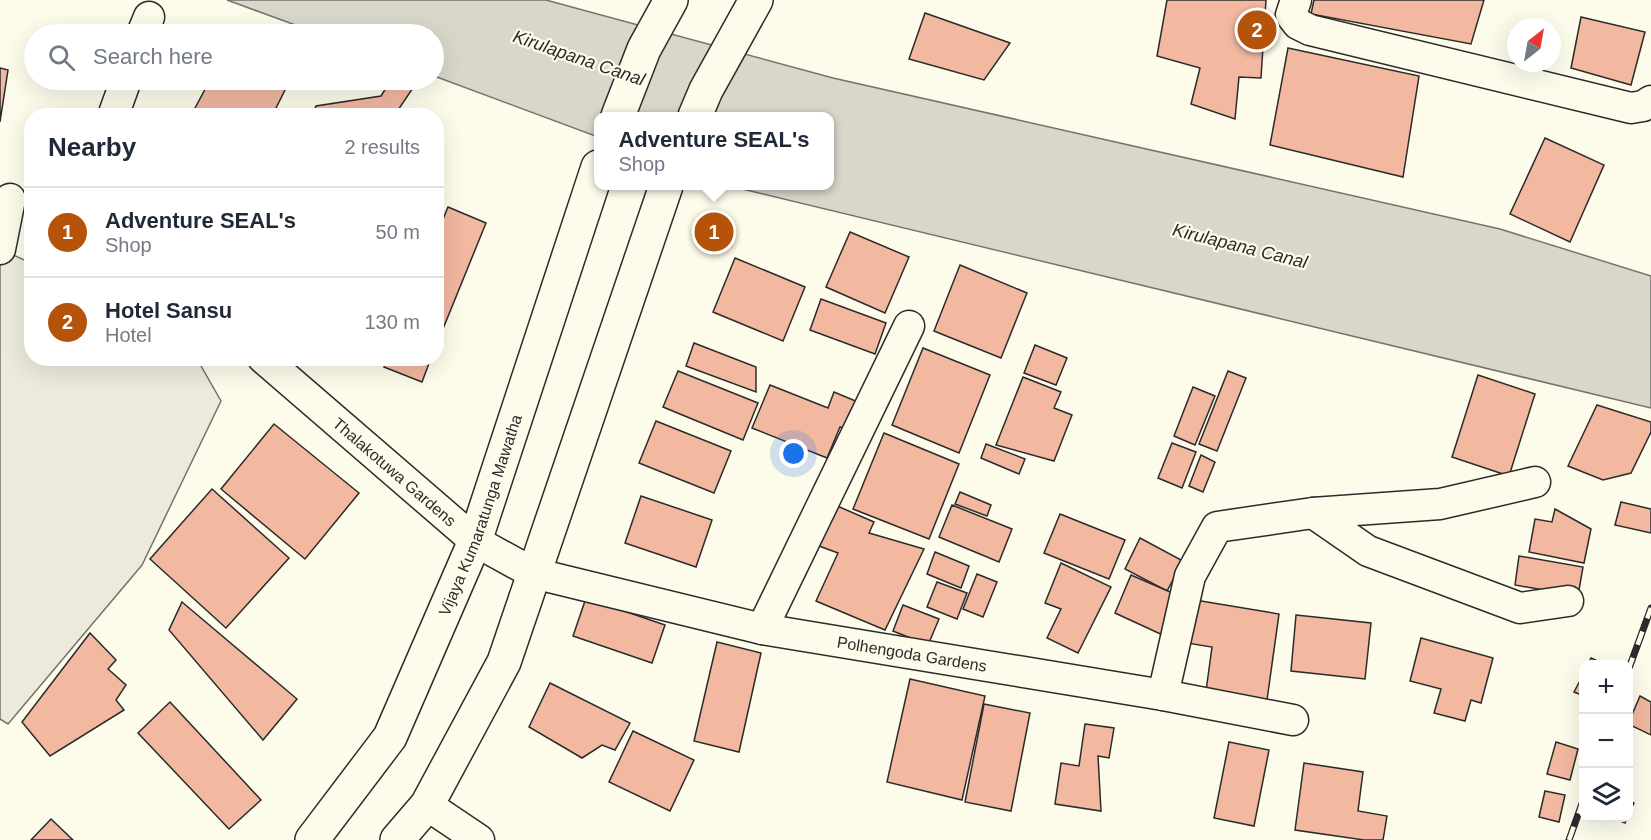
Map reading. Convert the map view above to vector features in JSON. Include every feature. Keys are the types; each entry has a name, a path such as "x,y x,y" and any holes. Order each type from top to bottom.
{"highway":[{"path":"620,112 644,50 671,0"},
{"path":"697,112 706,90 752,7"},
{"name":"Vijaya Kumaratunga Mawatha","path":"312,840 390,737 475,541 594,179"},
{"path":"397,840 427,805 504,662 604,375 665,190"}],"street":[{"path":"1296,0 1292,15 1298,24 1310,30 1631,108 1644,106 1651,101"},
{"path":"116,108 122,90"},
{"path":"0,249 14,200"},
{"path":"762,629 909,326"},
{"name":"Thalakotuwa Gardens","path":"272,366 475,541 534,573"},
{"path":"1163,695 1190,576 1217,527 1313,513 1440,504 1535,482"},
{"path":"1313,513 1368,551 1520,608 1568,601"},
{"name":"Polhengoda Gardens","path":"534,573 762,629 1163,695 1293,720"},
{"path":"427,805 479,840"}],"shaded area":[{"path":"0,249 24,260 24,366 201,366 221,401 142,565 8,724 0,719"}],"water":[{"name":"Kirulapana Canal","path":"227,0 546,0 833,78 1500,229 1651,276 1651,408 747,190 834,190 834,112 594,112 594,136 444,80 444,24 293,24"}],"building":[{"path":"1167,0 1266,0 1261,78 1239,77 1235,119 1191,104 1200,68 1157,56"},
{"path":"1314,0 1484,0 1471,44 1311,14"},
{"path":"925,13 1010,43 984,80 909,59"},
{"path":"1581,17 1645,32 1631,85 1571,68"},
{"path":"1288,48 1419,76 1403,177 1270,145"},
{"path":"0,68 8,70 0,122"},
{"path":"205,90 285,90 276,108 195,108"},
{"path":"385,90 412,90 399,108 315,108 316,106 381,96"},
{"path":"1545,138 1604,165 1570,242 1510,214"},
{"path":"448,207 486,223 444,326 444,217"},
{"path":"850,232 909,257 885,313 826,287"},
{"path":"735,258 805,287 783,341 713,312"},
{"path":"960,265 1027,293 1001,358 934,331"},
{"path":"821,299 886,323 875,354 810,330"},
{"path":"694,343 756,367 756,392 686,366"},
{"path":"1035,345 1067,358 1056,385 1024,373"},
{"path":"923,348 990,375 959,453 892,425"},
{"path":"384,366 428,366 422,382"},
{"path":"678,371 758,403 743,440 663,407"},
{"path":"1228,371 1246,378 1217,451 1199,444"},
{"path":"1478,375 1535,394 1509,476 1452,457"},
{"path":"1023,377 1061,392 1054,408 1072,415 1054,461 996,445"},
{"path":"770,385 828,408 834,392 865,405 854,432 840,427 827,458 752,428"},
{"path":"1193,387 1215,396 1195,445 1174,436"},
{"path":"1597,405 1651,422 1651,432 1631,473 1603,480 1568,466"},
{"path":"656,421 731,451 714,493 639,463"},
{"path":"274,424 359,493 305,559 221,489"},
{"path":"884,433 959,464 929,539 853,509"},
{"path":"1172,443 1196,452 1182,488 1158,478"},
{"path":"986,444 1025,459 1019,474 981,458"},
{"path":"1201,455 1215,462 1203,492 1189,486"},
{"path":"212,489 289,558 226,628 150,559"},
{"path":"960,492 991,505 987,516 955,504"},
{"path":"641,496 712,520 696,567 625,543"},
{"path":"1621,502 1651,509 1651,533 1615,525"},
{"path":"835,505 874,522 869,533 924,549 885,630 816,601 838,553 819,546"},
{"path":"952,505 1012,529 999,562 939,537"},
{"path":"1555,509 1591,529 1584,563 1529,552 1535,519 1552,522"},
{"path":"1060,514 1125,540 1109,579 1044,553"},
{"path":"1140,538 1183,561 1167,591 1125,569"},
{"path":"935,552 969,566 961,588 927,574"},
{"path":"1519,556 1583,567 1578,596 1515,585"},
{"path":"1061,563 1111,587 1078,653 1047,638 1061,609 1045,603"},
{"path":"977,574 997,582 983,617 963,609"},
{"path":"1131,575 1184,598 1167,637 1115,613"},
{"path":"937,582 967,593 957,619 927,607"},
{"path":"586,598 665,625 652,663 573,636"},
{"path":"1195,600 1279,614 1267,700 1206,691 1212,647 1187,643"},
{"path":"182,602 297,699 263,740 169,630"},
{"path":"903,605 939,619 928,645 893,631"},
{"path":"1296,615 1371,623 1365,679 1291,671"},
{"path":"90,633 116,660 108,669 126,685 116,700 124,710 50,756 22,722"},
{"path":"1421,638 1493,658 1481,703 1471,700 1465,721 1434,713 1441,689 1410,681"},
{"path":"717,642 761,653 739,752 694,741"},
{"path":"910,679 985,696 962,800 887,782"},
{"path":"1579,682 1579,694 1574,692"},
{"path":"550,683 630,723 615,750 602,745 582,758 529,727"},
{"path":"1640,696 1651,702 1651,735 1633,726 1633,712"},
{"path":"170,702 261,800 229,829 138,733"},
{"path":"984,704 1030,713 1011,811 965,802"},
{"path":"1085,724 1114,728 1109,758 1098,756 1101,811 1055,804 1061,763 1079,766"},
{"path":"633,731 694,760 670,811 609,782"},
{"path":"1229,742 1269,750 1254,826 1214,818"},
{"path":"1556,742 1578,749 1570,780 1547,774"},
{"path":"1304,763 1363,772 1358,811 1387,816 1383,840 1364,840 1295,830"},
{"path":"1545,791 1565,795 1559,822 1539,817"},
{"path":"51,819 73,840 31,840"}],"railway":[{"path":"1632,660 1651,608"},
{"path":"1569,840 1579,812"}],"place":[{"name":"Hotel Sansu","path":"1257,30"},
{"name":"Adventure SEAL's","path":"714,232"}]}
